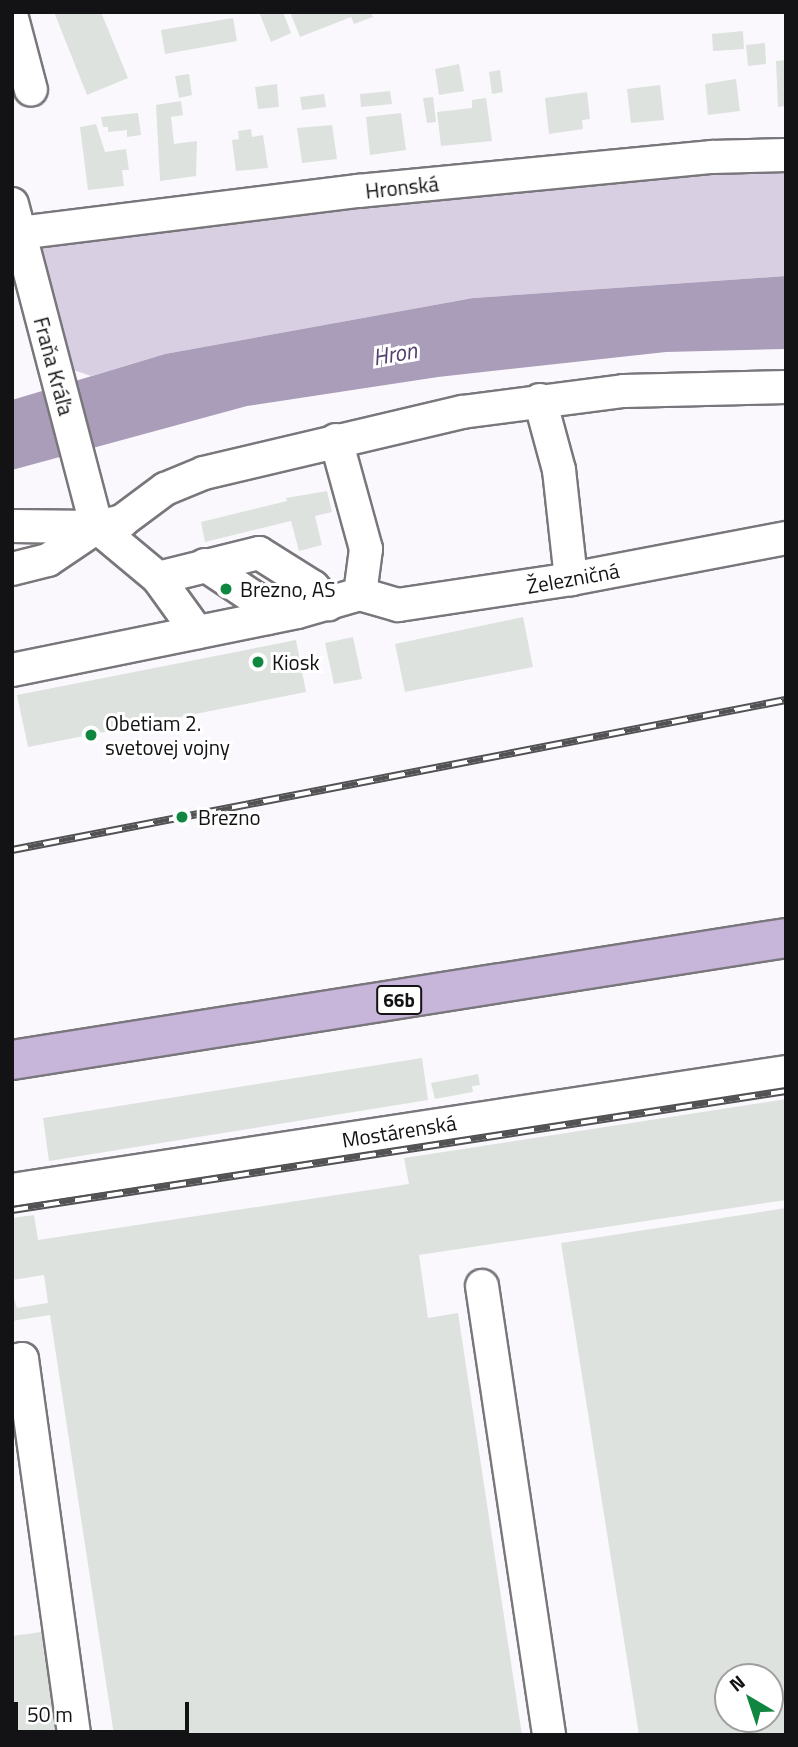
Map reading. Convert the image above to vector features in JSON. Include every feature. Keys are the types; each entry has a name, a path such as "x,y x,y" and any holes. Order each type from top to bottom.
{"main road":[{"name":"66b","path":"12,1060 786,939"}],"street":[{"path":"12,18 31,90"},
{"name":"Hronská","path":"16,219 358,191 712,157 786,155"},
{"name":"Fraňa Kráľa","path":"16,219 97,527"},
{"path":"12,526 97,527 122,521 177,483 336,440 462,412 624,391 786,387"},
{"path":"540,400 559,470 571,579"},
{"path":"12,670 268,618 360,594 366,549 336,440"},
{"path":"97,527 194,568 286,594 268,618"},
{"path":"12,569 48,560 97,527"},
{"name":"Železničná","path":"360,594 398,605 571,579 786,538"},
{"path":"194,568 259,553 313,587 328,604"},
{"path":"194,568 230,606 268,618"},
{"path":"194,568 197,632"},
{"name":"Mostárenská","path":"12,1189 786,1072"},
{"path":"482,1286 549,1735"},
{"path":"12,1361 22,1359 74,1735"}],"shaded area":[{"path":"786,155 786,276 473,298 165,354 91,376 52,363 34,230"}],"water":[{"name":"Hron","path":"786,276 786,349 666,352 438,377 247,406 12,470 12,400 165,354 473,298"}],"building":[{"path":"54,12 101,12 128,78 87,95"},
{"path":"259,12 283,12 291,33 271,42"},
{"path":"290,12 371,12 373,17 354,24 351,17 300,37"},
{"path":"233,18 237,41 165,54 161,30"},
{"path":"743,31 744,49 713,51 712,34"},
{"path":"765,43 766,64 748,66 746,45"},
{"path":"786,60 786,106 778,107 776,61"},
{"path":"459,64 464,91 439,95 435,69"},
{"path":"500,70 503,92 492,94 489,72"},
{"path":"189,74 192,95 179,98 175,76"},
{"path":"736,79 740,111 708,115 705,84"},
{"path":"277,84 279,107 258,109 255,87"},
{"path":"660,85 664,120 631,123 627,89"},
{"path":"390,91 392,104 361,107 360,94"},
{"path":"587,92 590,119 582,120 583,129 549,134 545,98"},
{"path":"324,94 326,107 302,110 300,97"},
{"path":"433,97 436,122 427,123 423,98"},
{"path":"486,98 492,141 441,146 437,112 472,108 472,100"},
{"path":"181,101 183,115 171,117 174,144 197,141 196,176 160,181 156,105"},
{"path":"138,113 141,135 127,137 127,130 108,132 108,127 103,127 101,117"},
{"path":"401,113 406,150 370,155 366,117"},
{"path":"96,124 105,152 126,149 129,170 122,170 124,186 88,190 80,127"},
{"path":"332,125 337,159 302,163 297,128"},
{"path":"251,129 252,137 263,135 268,168 236,171 232,140 239,139 238,131"},
{"path":"327,491 332,512 315,516 322,545 299,551 291,521 205,542 201,522 287,501 286,498"},
{"path":"523,617 533,667 405,692 395,644"},
{"path":"353,637 362,679 334,684 325,643"},
{"path":"296,640 306,692 28,747 17,695"},
{"path":"422,1058 428,1100 49,1161 43,1118"},
{"path":"478,1074 480,1085 472,1086 473,1092 435,1099 431,1083"},
{"path":"786,1099 786,1200 419,1255 428,1318 458,1313 522,1735 114,1735 50,1315 12,1321 12,1291 17,1308 48,1303 44,1275 12,1280 12,1218 34,1215 38,1240 409,1184 404,1158"},
{"path":"786,1208 786,1735 639,1735 561,1243"},
{"path":"49,1631 54,1666 47,1667 57,1735 12,1735 12,1636"}],"railway":[{"path":"12,850 786,700"},
{"path":"12,1210 786,1091"}],"place":[{"name":"Brezno, AS","path":"226,589"},
{"name":"Kiosk","path":"258,662"},
{"name":"Obetiam 2. svetovej vojny","path":"91,735"},
{"name":"Brezno","path":"182,817"}]}
